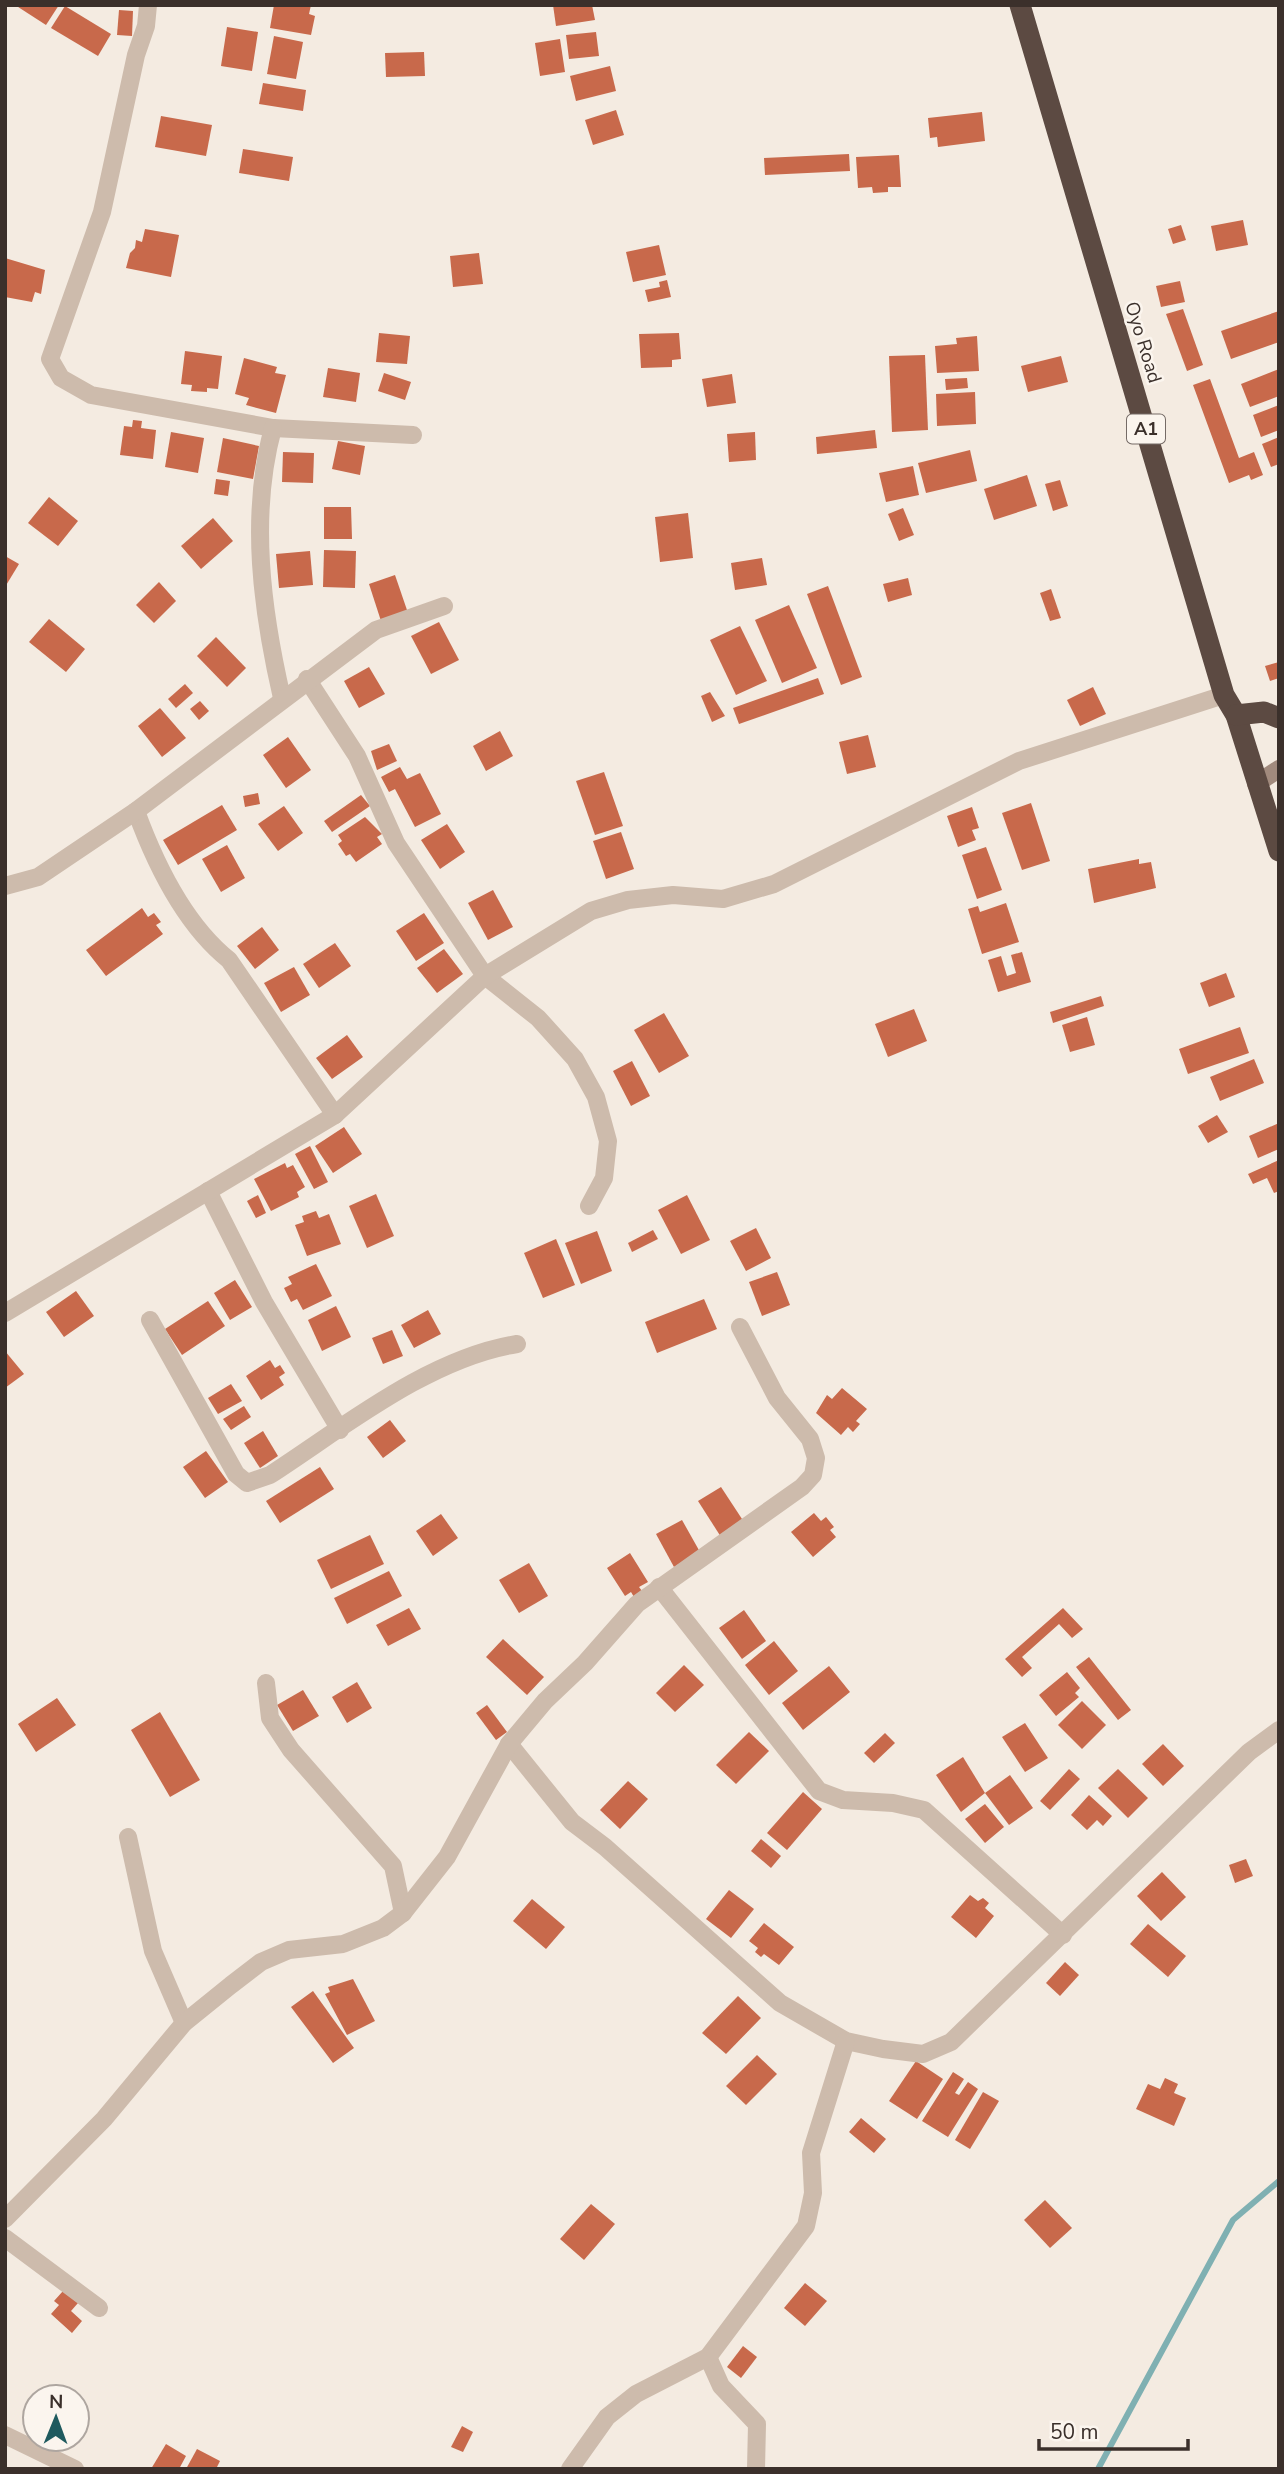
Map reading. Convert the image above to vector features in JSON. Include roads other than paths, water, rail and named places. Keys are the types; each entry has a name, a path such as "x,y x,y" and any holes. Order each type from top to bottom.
{"highway":[{"name":"Oyo Road","path":"1020,5 1224,695 1236,715 1279,851"},
{"path":"1236,715 1264,712 1279,718"}],"street":[{"path":"148,5 146,26 136,55 102,212 50,359 61,378 91,395 273,428 413,435"},
{"path":"273,428 267,450 260,538 266,629 282,698"},
{"path":"5,886 38,877 136,811 307,679 376,630 444,606"},
{"path":"307,679 357,756 396,843 485,976 538,1018 575,1059 596,1097 608,1141 604,1178 589,1206"},
{"path":"5,1312 335,1115 485,976 591,911 628,900 673,895 723,899 774,884 1019,761 1224,695"},
{"path":"1256,784 1279,769"},
{"path":"136,811 151,852 186,910 210,945 229,960 335,1115"},
{"path":"208,1191 264,1302 340,1430"},
{"path":"150,1320 236,1474 247,1483 270,1475 427,1375 483,1349 517,1344"},
{"path":"5,2219 104,2119 184,2022 261,1962 289,1950 343,1944 383,1928 403,1913 447,1857 509,1744 545,1701 585,1662 637,1604 802,1488 813,1475 816,1458 810,1439 777,1398 740,1327"},
{"path":"659,1587 819,1791 843,1800 893,1803 924,1810 1063,1935"},
{"path":"266,1683 270,1718 291,1750 393,1866 403,1913"},
{"path":"509,1744 572,1822 605,1847 780,2003 846,2041 923,2054 951,2042 1249,1752 1279,1730"},
{"path":"128,1837 153,1951 184,2022"},
{"path":"570,2469 607,2417 636,2395 709,2357 806,2226 813,2193 811,2153 846,2041"},
{"path":"5,2238 99,2308"},
{"path":"709,2357 721,2386 757,2424 756,2469"},
{"path":"5,2435 75,2469"}],"waterway":[{"path":"1098,2469 1233,2220 1279,2181"}]}
